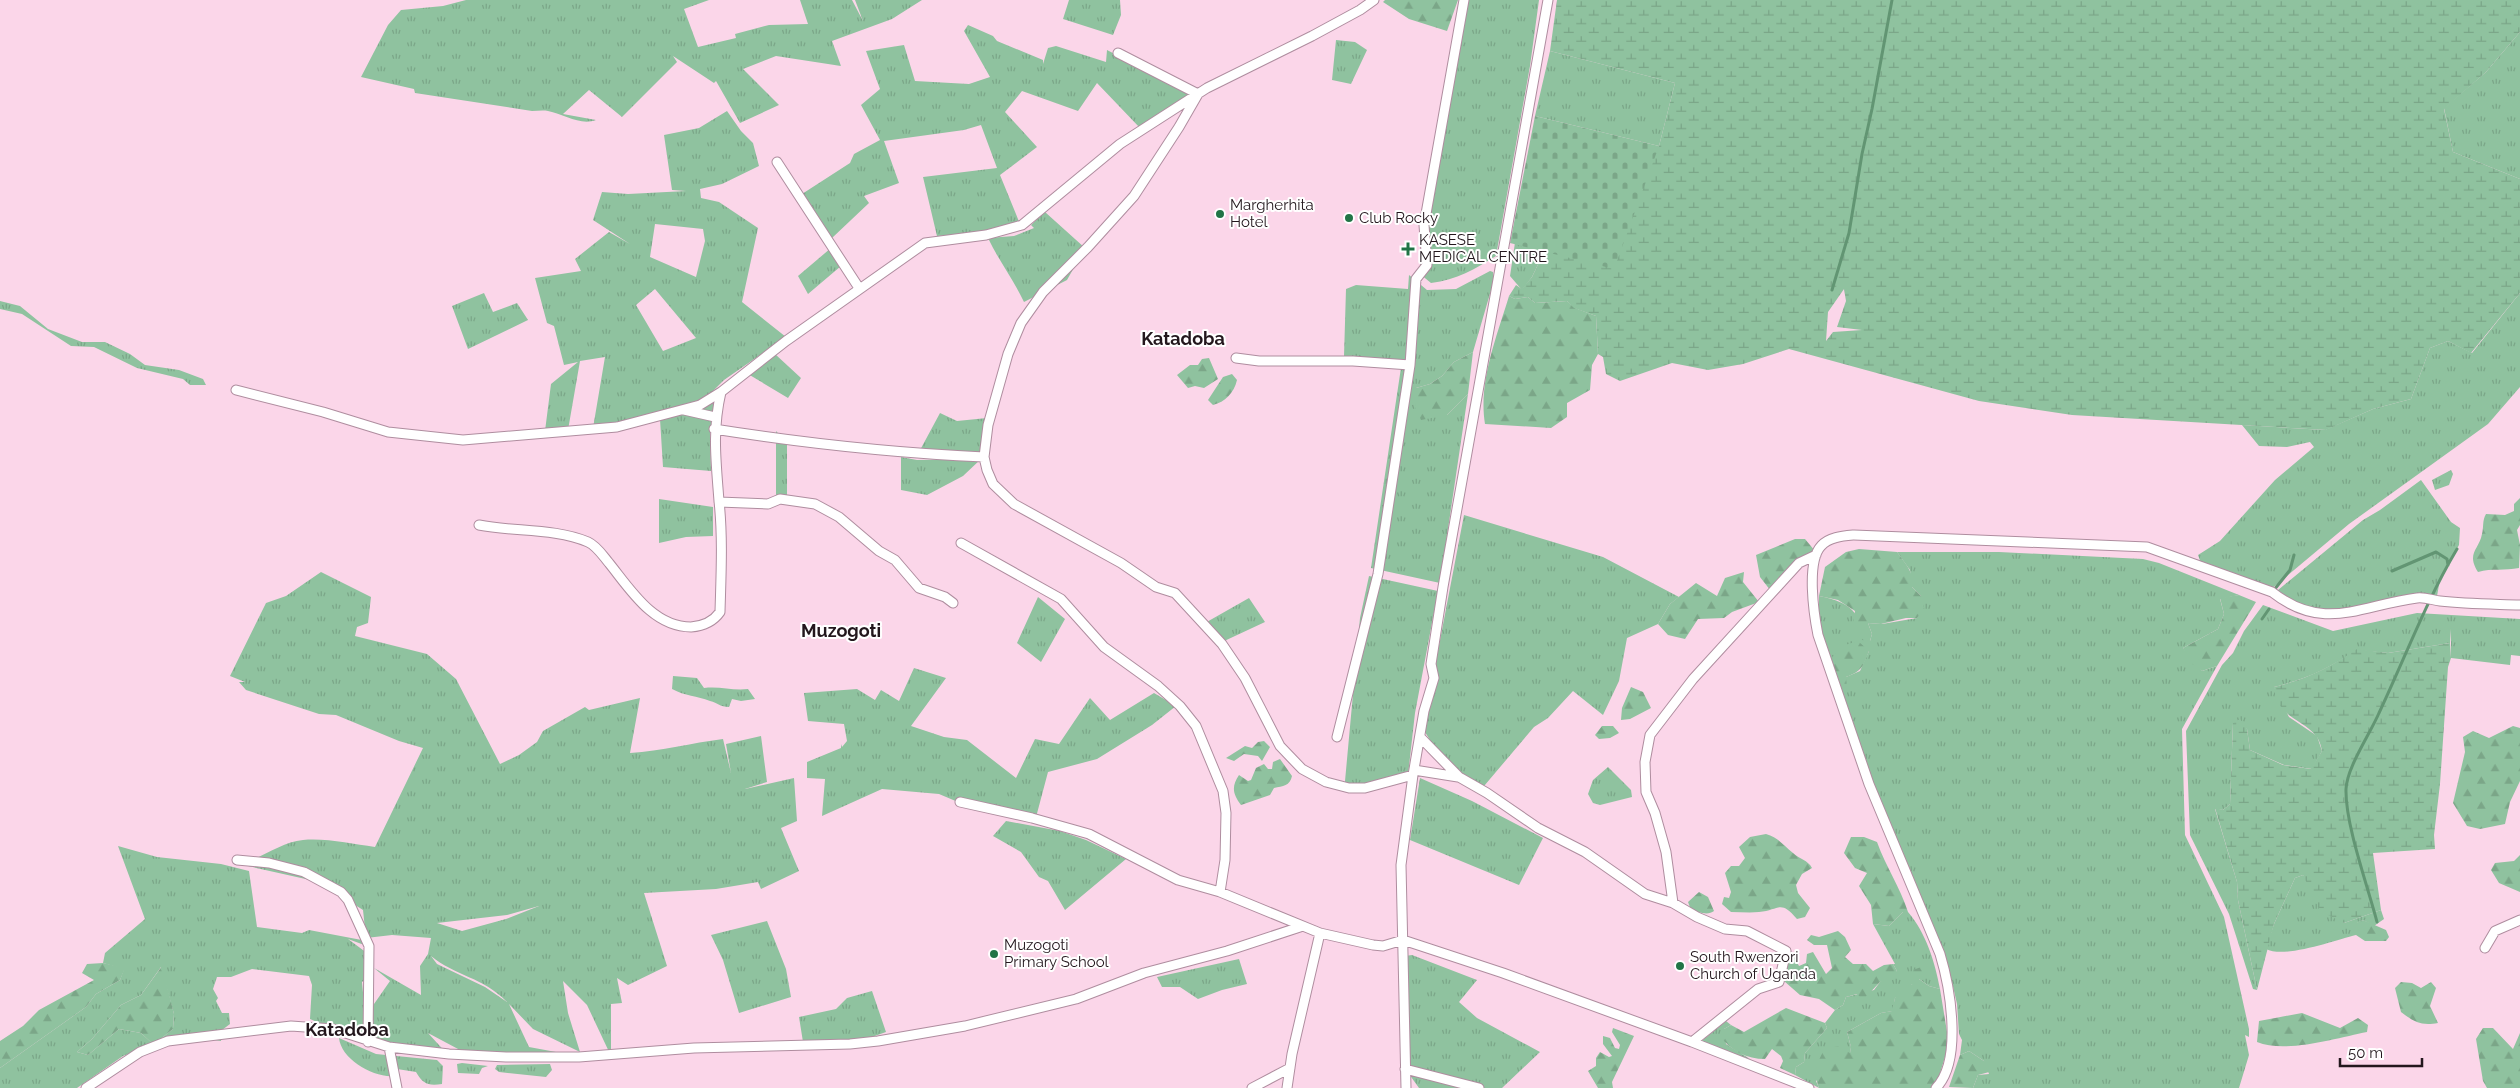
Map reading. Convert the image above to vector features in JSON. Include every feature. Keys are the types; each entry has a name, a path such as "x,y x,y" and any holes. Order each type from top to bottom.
{"street":[{"path":"236,390 323,412 388,432 463,440 600,430 683,410 706,402 721,392 786,341 927,242 986,235 1022,225 1120,144 1198,94 1312,36 1360,10 1374,0"},
{"path":"1337,737 1378,574 1410,365 1416,279 1427,265 1424,225 1464,0"},
{"path":"1406,1088 1401,865 1413,772 1424,711 1434,678 1431,664 1443,587 1548,0"},
{"path":"1118,53 1198,94"},
{"path":"1198,94 1180,127 1134,196 1088,247 1043,292 1028,312 1013,339 988,425 984,457 993,484 1014,504 1121,563 1156,587 1175,593 1222,644 1245,678 1280,746 1302,769 1326,782 1349,788 1365,788 1413,772 1459,777"},
{"path":"777,162 859,288"},
{"path":"1236,358 1259,362 1353,361 1410,365"},
{"path":"479,525 566,535 590,542 631,591 654,614 668,623 699,626 708,624 720,612 720,502 716,475 714,428 721,392"},
{"path":"683,410 715,417"},
{"path":"714,428 812,443 923,454 984,457"},
{"path":"720,502 768,504 780,499 815,504 839,517 879,551 895,560 919,588 945,597 953,603"},
{"path":"1936,1088 1942,1082 1952,1038 1949,983 1940,954 1869,784 1818,635 1813,591 1816,555 1821,545 1854,534 2146,547 2272,592 2282,600 2324,615 2342,614 2419,598 2440,601 2520,605"},
{"path":"961,542 1061,599 1104,647 1158,686 1180,706 1196,726 1208,751 1226,807 1226,860 1220,892"},
{"path":"1673,903 1666,852 1655,813 1646,792 1645,762 1650,734 1693,679 1793,570 1802,561 1816,555"},
{"path":"1420,737 1459,777 1538,828 1585,852 1644,894 1673,903 1697,917 1724,929 1747,931 1786,951 1779,982 1758,989 1692,1042"},
{"path":"960,802 1040,820 1089,834 1178,880 1220,892 1300,927 1373,945 1383,946 1403,940 1503,973 1692,1042 1809,1088"},
{"path":"237,860 269,863 304,872 341,892 348,900 369,946 368,1042"},
{"path":"2485,948 2495,931 2520,920"},
{"path":"86,1088 140,1052 178,1038 300,1026 337,1030 368,1042 389,1047 497,1057 579,1057 694,1048 850,1044 878,1041 965,1026 1076,999 1144,973 1227,951 1300,927"},
{"path":"1287,1088 1309,976 1320,933"},
{"path":"389,1047 397,1088"},
{"path":"1252,1088 1290,1068"},
{"path":"1405,1069 1479,1088"}],"green space":[{"path":"466,0 709,0 684,9 698,47 736,38 735,34 769,25 808,24 800,0 852,0 863,21 855,0 922,0 892,19 832,41 841,66 776,56 743,69 779,105 740,123 716,81 714,83 673,56 677,62 622,117 589,90 563,114 596,120 584,122 554,112 532,111 415,93 414,89 361,77 388,25 401,10 443,6"},
{"path":"1069,0 1120,0 1121,15 1113,35 1063,19"},
{"path":"1385,0 1458,0 1447,31 1409,19 1383,2"},
{"path":"1467,0 1539,0 1530,66 1496,256 1457,277 1431,283 1420,274 1420,261"},
{"path":"1557,0 2520,0 2520,32 2486,72 2444,109 2453,152 2520,179 2520,293 2471,353 2448,341 2430,348 2411,399 2373,409 2326,430 2072,415 1979,401 1789,349 1743,364 1708,370 1672,363 1620,381 1606,374 1603,357 1598,354 1596,316 1574,308 1567,301 1535,303 1528,297 1515,299 1509,296 1516,285 1522,289 1532,277 1545,250 1659,146 1675,83 1550,51","holes":["1844,289 1846,301 1837,327 1862,330 1833,332 1826,341 1828,312"]},
{"path":"968,25 993,36 997,41 1043,60 1043,64 1048,48 1056,46 1106,62 1107,50 1192,94 1140,128 1097,83 1078,111 1022,91 1005,112 1037,147 1000,175 1020,224 984,233 937,236 923,177 997,168 981,125 964,130 884,141 899,183 864,196 869,203 832,238 802,194 850,163 854,154 880,140 861,105 880,89 866,51 904,45 915,81 969,84 990,77 964,31"},
{"path":"2520,32 2520,179 2453,152 2444,108 2486,72"},
{"path":"1336,40 1355,42 1367,50 1351,84 1332,80"},
{"path":"1550,51 1675,83 1659,146 1535,116"},
{"path":"727,111 741,131 753,143 759,166 722,184 700,189 701,198 719,202 758,228 742,302 786,337 724,380 703,401 593,428 605,357 580,361 568,430 545,431 551,384 578,362 564,365 554,326 547,323 535,278 581,271 575,259 609,232 630,244 593,220 602,192 628,194 686,191 672,190 664,135 699,128","holes":["655,224 703,229 705,241 696,277 650,257","655,289 696,338 663,351 636,305"]},
{"path":"1535,116 1659,146 1614,269 1510,243"},
{"path":"1520,209 1545,250 1532,277 1522,290 1510,276"},
{"path":"1045,212 1085,248 1067,280 1024,302 988,238 1014,236 1034,228 1031,225"},
{"path":"831,248 841,266 808,294 798,276"},
{"path":"1490,271 1493,272 1494,280 1473,352 1454,362 1442,376 1430,384 1416,388 1447,415 1468,394 1440,583 1371,568 1402,361 1344,356 1346,289 1356,285 1408,289 1409,275 1427,290 1456,289"},
{"path":"484,293 493,312 517,303 528,320 468,349 452,306"},
{"path":"2520,293 2520,387 2488,424 2349,524 2275,586 2262,593 2202,566 2198,555 2220,541 2275,480 2314,447 2310,442 2287,447 2259,446 2242,425 2325,430 2373,409 2411,399 2430,348 2448,341 2472,353"},
{"path":"1509,296 1515,299 1528,297 1535,303 1567,301 1575,308 1596,316 1598,354 1592,365 1590,390 1567,403 1567,417 1551,428 1485,424 1484,392 1486,376"},
{"path":"0,301 20,306 48,329 82,342 105,342 130,354 145,365 179,370 203,379 206,385 190,385 183,379 137,368 94,347 71,346 22,314 0,309"},
{"path":"1473,352 1468,394 1447,415 1421,420 1415,407 1416,388 1430,384 1442,376 1454,362"},
{"path":"775,354 801,378 788,398 748,374"},
{"path":"1209,358 1218,379 1204,388 1195,386 1188,388 1177,375 1190,365 1198,365 1202,359"},
{"path":"1232,374 1237,380 1234,389 1225,399 1213,405 1208,400 1223,377"},
{"path":"716,396 710,432 711,471 663,467 660,419 708,406"},
{"path":"940,413 957,421 987,418 981,453 919,452"},
{"path":"776,431 787,443 787,502 776,505"},
{"path":"901,457 917,460 981,459 963,476 927,495 901,490"},
{"path":"2451,470 2453,474 2449,485 2435,490 2432,480"},
{"path":"2421,480 2451,522 2460,528 2459,545 2440,579 2436,602 2416,601 2332,619 2272,595 2363,520"},
{"path":"2520,498 2520,525 2517,530 2520,545 2519,568 2478,572 2473,556 2483,531 2486,514 2505,515 2514,511 2514,504"},
{"path":"659,499 713,507 713,536 686,537 659,543"},
{"path":"1464,515 1603,557 1679,597 1670,604 1658,624 1627,638 1619,681 1603,715 1573,691 1548,718 1534,727 1479,792 1437,751 1423,729"},
{"path":"1795,539 1805,539 1815,551 1774,595 1760,577 1756,555"},
{"path":"1859,549 1897,552 1909,568 1913,582 1912,587 1921,596 1924,608 1917,618 1906,618 1881,624 1868,623 1872,634 1870,641 1862,640 1853,624 1855,611 1838,600 1819,596 1825,567 1846,552"},
{"path":"1897,552 1999,552 2143,559 2159,563 2239,595 2220,599 2224,614 2218,629 2183,648 2202,671 2217,666 2182,729 2185,835 2224,917 2249,1029 2249,1037 2245,1035 2249,1055 2239,1088 1973,1088 1978,1075 1989,1074 1984,1061 1969,1051 1960,1055 1962,1040 1959,1034 1957,1004 1949,969 1877,803 1837,692 1846,677 1860,671 1869,651 1830,660 1826,659 1819,621 1819,596 1840,602 1852,610 1870,641 1872,634 1868,623 1882,624 1917,618 1921,596 1912,587 1910,570"},
{"path":"321,572 371,597 368,623 357,627 355,636 427,654 456,679 500,764 519,755 537,742 543,731 585,707 589,710 640,698 630,753 654,751 723,739 731,773 726,744 761,736 767,782 745,789 794,778 797,821 781,828 799,871 761,889 758,882 716,889 644,893 667,966 628,985 617,978 622,1003 611,1004 611,1056 587,1005 563,981 568,1013 580,1052 533,1029 509,1004 529,1047 583,1057 475,1058 428,1033 449,1056 376,1048 310,1019 312,985 309,976 252,969 231,977 217,977 213,989 218,998 216,1001 222,1013 229,1013 230,1024 222,1030 221,1041 177,1035 160,1043 163,1037 173,1029 174,1014 161,967 141,995 121,1005 92,1039 77,1052 88,1055 119,1029 141,1033 153,1044 123,1056 77,1088 0,1088 0,1068 86,1007 96,994 120,980 124,969 103,963 105,953 145,919 118,846 157,857 221,864 249,871 257,927 302,933 309,930 367,941 367,946 348,939 367,953 372,974 362,982 366,1024 374,1004 390,981 374,968 421,995 420,966 428,954 431,938 392,935 366,938 363,910 319,882 239,864 295,841 303,840 330,841 375,847 423,748 399,741 336,715 319,714 246,690 239,682 245,682 230,676 266,603 286,596","holes":["539,906 506,919 462,931 437,923 507,915","431,956 440,963 488,987 507,1002 485,987 437,964"]},
{"path":"1744,572 1743,582 1759,602 1732,612 1724,618 1698,619 1685,639 1668,635 1658,624 1670,604 1696,583 1717,596 1725,578"},
{"path":"1369,576 1438,591 1415,713 1408,775 1366,793 1344,792 1360,618"},
{"path":"2239,595 2256,602 2217,666 2202,671 2191,663 2183,648 2218,629 2224,614 2220,598"},
{"path":"1038,597 1065,619 1041,662 1017,643"},
{"path":"1249,598 1265,622 1220,643 1205,623"},
{"path":"2263,605 2333,631 2417,613 2520,619 2520,656 2511,655 2510,665 2451,658 2451,629 2450,643 2388,653 2357,650 2317,672 2274,687 2289,717 2317,736 2322,751 2312,769 2284,765 2250,750 2247,729 2233,723 2230,804 2223,810 2215,809 2237,882 2238,900 2257,990 2253,989 2229,914 2190,835 2186,731 2222,665 2233,653 2244,631"},
{"path":"1858,641 1869,651 1865,661 1856,673 1846,677 1847,688 1842,692 1837,692 1830,660 1842,646"},
{"path":"2450,643 2451,658 2448,667 2440,784 2434,835 2435,849 2373,853 2381,910 2344,923 2320,911 2303,875 2295,878 2274,924 2257,990 2238,900 2237,882 2215,808 2223,810 2230,804 2233,723 2240,719 2247,729 2250,750 2283,765 2311,769 2322,751 2319,741 2310,730 2280,705 2274,687 2317,672 2357,649 2388,653"},
{"path":"914,668 946,678 911,726 944,737 967,740 1016,778 1035,739 1059,744 1090,698 1110,720 1154,693 1176,706 1152,725 1097,759 1048,772 1035,821 965,805 939,794 882,789 822,816 825,779 807,778 807,762 841,748 841,744 842,747 847,741 844,724 808,721 804,693 857,689 875,700 881,690 899,701"},
{"path":"673,676 697,678 704,688 748,689 755,699 741,701 732,699 729,707 723,706 672,689"},
{"path":"1631,687 1643,692 1651,708 1630,719 1621,720 1622,708"},
{"path":"1602,726 1613,726 1619,733 1610,738 1599,739 1595,735"},
{"path":"2513,726 2520,728 2520,781 2510,802 2505,824 2480,829 2467,826 2453,803 2465,752 2463,737 2473,731 2489,738"},
{"path":"1264,741 1270,747 1262,761 1258,756 1244,754 1234,761 1226,758 1245,746 1252,748 1258,742"},
{"path":"1280,759 1292,776 1290,782 1274,788 1270,795 1241,805 1234,790 1239,775 1248,781 1251,780 1256,768 1264,764 1268,769 1272,769 1273,762"},
{"path":"1608,767 1631,790 1632,797 1600,805 1593,803 1588,794 1593,780"},
{"path":"1420,778 1472,801 1543,838 1519,885 1410,840"},
{"path":"1006,821 1060,831 1086,840 1126,859 1065,910 1048,881 1039,877 1021,852 993,836"},
{"path":"1766,834 1778,840 1812,868 1802,874 1796,885 1798,893 1810,908 1805,917 1797,919 1783,907 1759,912 1731,912 1722,904 1724,897 1729,898 1731,892 1725,873 1731,866 1739,866 1745,858 1739,847 1750,837"},
{"path":"1851,837 1864,837 1877,842 1901,894 1908,912 1903,912 1889,926 1873,924 1871,905 1859,886 1867,873 1855,868 1844,853"},
{"path":"2520,855 2520,892 2499,883 2491,870 2495,863 2514,861"},
{"path":"2303,875 2344,923 2381,910 2384,919 2374,926 2363,920 2357,923 2356,935 2310,948 2285,952 2266,949 2274,924 2295,878"},
{"path":"1699,892 1708,897 1714,911 1700,913 1691,910 1688,902"},
{"path":"1903,912 1908,912 1925,938 1940,989 1929,986 1919,979 1895,998 1893,1011 1881,1013 1847,1032 1851,1047 1850,1054 1816,1081 1819,1088 1795,1075 1796,1067 1804,1062 1805,1053 1827,1028 1825,1023 1835,1010 1843,1005 1846,997 1874,990 1880,982 1897,971 1873,924 1889,926"},
{"path":"2363,920 2386,930 2389,937 2386,941 2365,941 2356,935 2356,923"},
{"path":"767,921 786,969 791,997 739,1013 723,960 711,935"},
{"path":"1838,931 1845,937 1851,950 1845,957 1853,964 1866,964 1873,971 1884,965 1893,964 1897,971 1892,980 1880,982 1863,1000 1857,994 1846,997 1843,1005 1835,1010 1819,999 1800,995 1784,981 1791,951 1799,966 1806,963 1807,954 1813,952 1826,974 1832,968 1827,945 1814,945 1807,940 1811,935 1819,937"},
{"path":"1412,955 1477,980 1459,1002 1477,1018 1540,1052 1502,1088 1419,1088 1409,1074 1405,956"},
{"path":"1239,959 1247,984 1222,990 1198,999 1180,987 1162,987 1157,977"},
{"path":"103,963 125,968 120,980 96,994 86,1007 0,1068 0,1041 23,1026 39,1010 94,980 82,973 87,964"},
{"path":"162,966 174,1014 173,1029 163,1037 156,1047 141,1033 119,1029 88,1055 77,1052 92,1039 121,1005 141,995"},
{"path":"1921,967 1924,974 1919,979 1929,986 1940,989 1949,1044 1936,1086 1934,1088 1819,1088 1816,1078 1817,1068 1825,1049 1838,1046 1850,1053 1851,1047 1847,1032 1881,1013 1892,1011 1895,998 1902,985 1912,985 1913,970"},
{"path":"2401,982 2412,983 2421,988 2431,982 2436,988 2430,1006 2438,1023 2427,1024 2418,1022 2401,1012 2395,988"},
{"path":"872,991 886,1032 858,1042 803,1042 799,1017 836,1009 847,998"},
{"path":"1786,1008 1825,1023 1827,1028 1805,1053 1804,1062 1796,1067 1795,1075 1780,1068 1783,1061 1781,1056 1772,1049 1765,1059 1752,1058 1734,1050 1720,1036 1724,1029 1731,1025 1744,1032"},
{"path":"2302,1013 2340,1028 2358,1018 2368,1025 2367,1032 2296,1046 2269,1045 2257,1042 2259,1021"},
{"path":"1726,1021 1731,1025 1724,1029 1726,1044 1750,1059 1698,1044"},
{"path":"1613,1028 1634,1036 1612,1082 1613,1088 1598,1088 1588,1071 1596,1066 1596,1058 1600,1052 1609,1057 1612,1056 1603,1044 1603,1036 1610,1038 1615,1048 1619,1049 1620,1045 1612,1032"},
{"path":"2483,1028 2493,1028 2513,1049 2520,1033 2520,1088 2487,1088 2483,1081 2476,1039"},
{"path":"339,1038 376,1054 437,1060 443,1066 442,1084 433,1085 426,1083 416,1072 397,1069 394,1076 386,1076 359,1066 345,1053"},
{"path":"1969,1051 1984,1061 1994,1063 1993,1071 1978,1075 1973,1088 1949,1087 1960,1055"},
{"path":"457,1064 488,1066 482,1068 479,1074 458,1073"},
{"path":"550,1064 552,1070 546,1077 499,1072 495,1069 497,1065"}],"waterway":[{"path":"1832,290 1849,233 1862,154 1892,0"},
{"path":"2377,922 2349,820 2347,780 2426,609 2457,549"},
{"path":"2392,571 2436,552 2447,559 2448,565"},
{"path":"2274,590 2290,570 2294,555"},
{"path":"2262,619 2269,609"}],"place":[{"name":"Margherhita Hotel","path":"1220,214"},
{"name":"Club Rocky","path":"1349,218"},
{"name":"KASESE MEDICAL CENTRE","path":"1408,249"},
{"name":"Muzogoti Primary School","path":"994,954"},
{"name":"South Rwenzori Church of Uganda","path":"1680,966"}],"district":[{"name":"Katadoba","path":"1183,338"},
{"name":"Muzogoti","path":"841,630"},
{"name":"Katadoba","path":"347,1029"}]}
